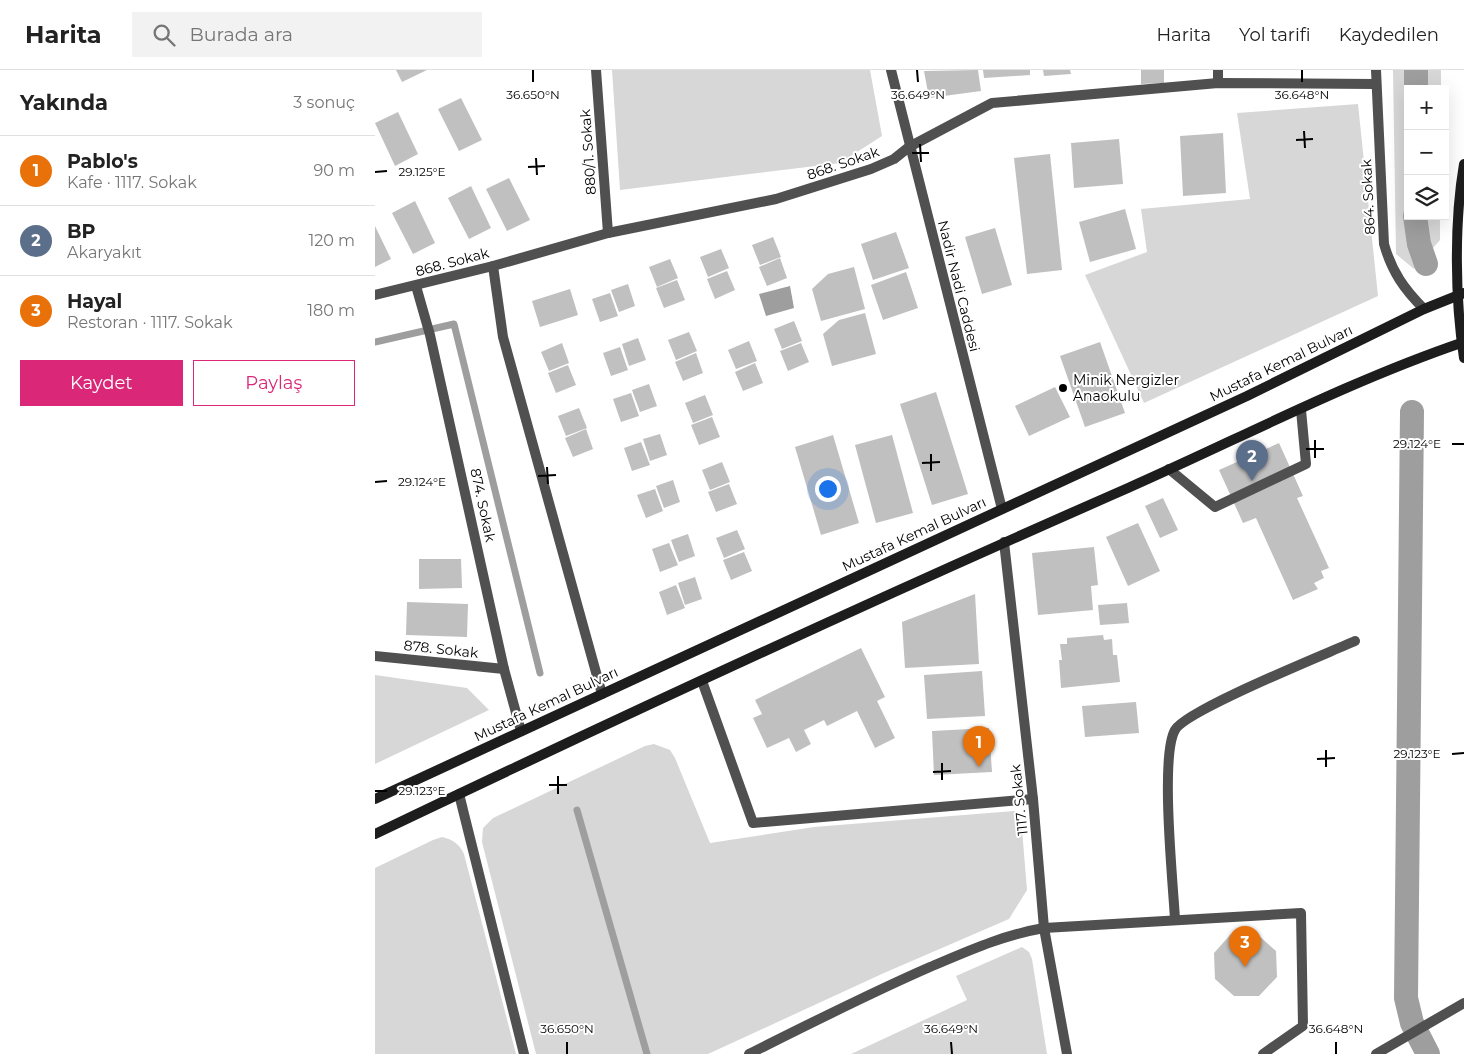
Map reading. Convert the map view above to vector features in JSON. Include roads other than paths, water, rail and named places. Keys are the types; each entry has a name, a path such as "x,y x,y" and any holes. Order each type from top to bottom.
{"main road":[{"path":"1464,164 1460,188 1464,358"},
{"name":"Mustafa Kemal Bulvarı","path":"375,799 1247,396 1424,309 1461,294"},
{"path":"375,834 1003,542 1169,470 1369,379 1463,342"}],"street":[{"name":"880/1. Sokak","path":"596,70 608,232"},
{"name":"Nadir Nadi Caddesi","path":"891,70 1002,509"},
{"path":"1218,70 1218,83"},
{"name":"864. Sokak","path":"1376,70 1384,244 1389,263 1399,281 1424,309"},
{"name":"868. Sokak","path":"375,295 493,266 608,232 775,199 871,170 894,159 909,147 992,103 1218,83 1376,84"},
{"path":"493,266 503,337 602,694"},
{"name":"874. Sokak","path":"416,286 425,313 504,669 521,731"},
{"path":"1169,470 1215,507 1306,464 1301,410"},
{"name":"1117. Sokak","path":"1003,542 1033,799 1044,928 1067,1054"},
{"path":"1175,919 1168,781 1171,742 1176,728 1220,701 1355,641"},
{"name":"878. Sokak","path":"375,656 504,669"},
{"path":"702,681 753,823 1033,799"},
{"path":"459,794 524,1054"},
{"path":"749,1054 891,984 992,940 1044,928 1301,913 1303,1026 1263,1054"},
{"path":"1376,1054 1461,1004"}],"waterway":[{"path":"1416,70 1416,85"},
{"path":"1416,220 1419,244 1426,264"},
{"path":"375,342 454,324 540,673"},
{"path":"1412,412 1406,998 1412,1023 1428,1054"},
{"path":"577,810 647,1054"}],"place":[{"name":"Minik Nergizler Anaokulu","path":"1063,388"},
{"name":"BP","path":"1252,481"},
{"name":"Pablo's","path":"979,767"},
{"name":"Hayal","path":"1245,967"}]}
